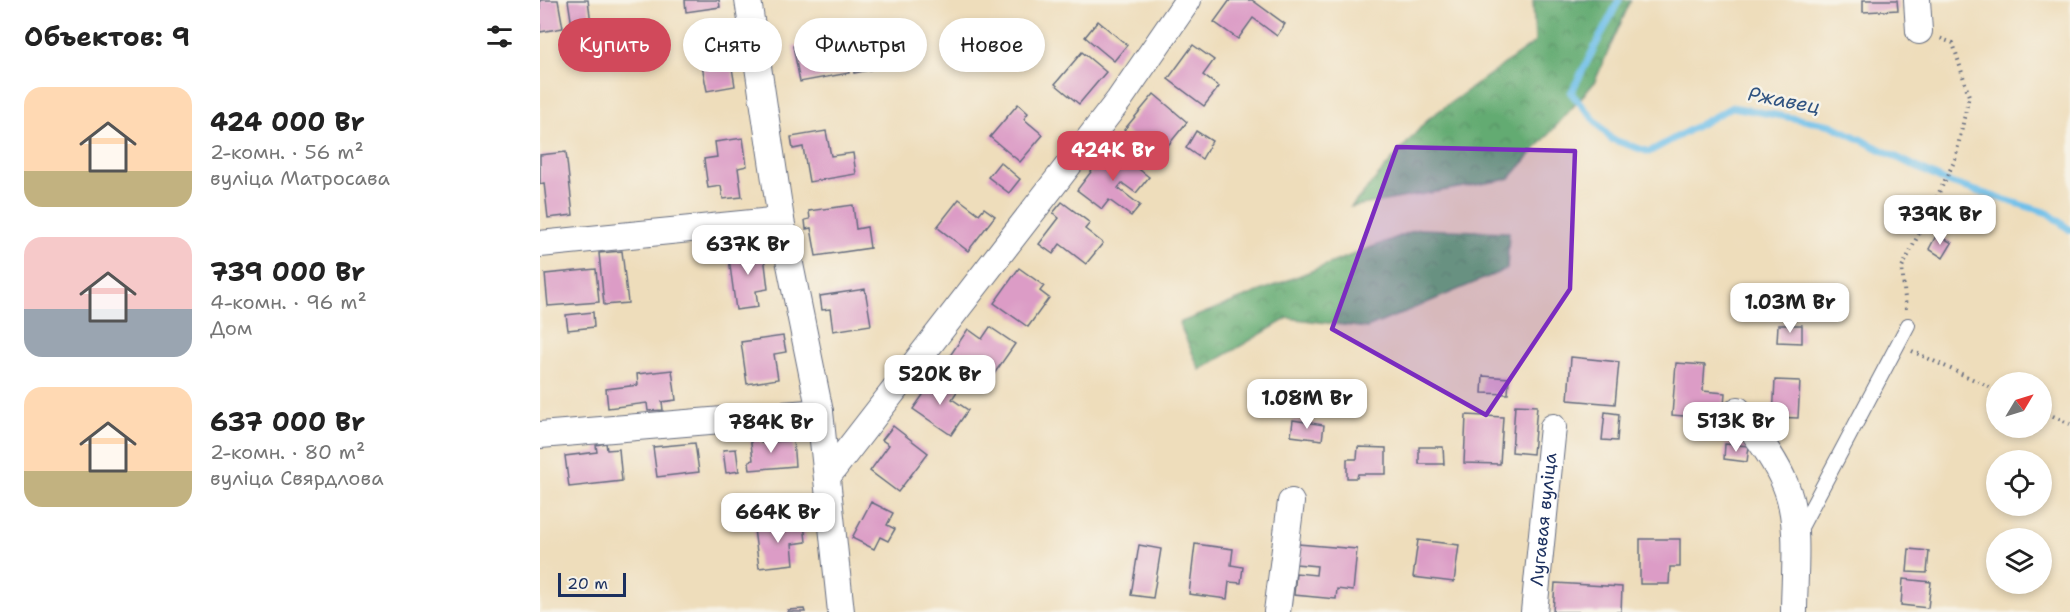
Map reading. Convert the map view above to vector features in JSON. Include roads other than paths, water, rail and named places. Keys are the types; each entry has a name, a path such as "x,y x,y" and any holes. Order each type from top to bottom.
{"street":[{"path":"748,0 781,220 820,412 841,612"},
{"path":"827,477 1119,100 1188,0"},
{"path":"1917,0 1919,31"},
{"path":"540,244 781,220"},
{"path":"1738,410 1780,472 1787,487 1793,517 1794,612"},
{"path":"540,435 820,412"},
{"name":"Лугавая вуліца","path":"1534,612 1553,427"},
{"path":"1277,612 1291,502"}],"lane":[{"path":"1794,540 1908,325"}],"waterway":[{"name":"Ржавец","path":"1619,0 1571,93 1611,139 1649,152 1732,107 1831,125 1947,182 2048,213 2070,230"}]}
